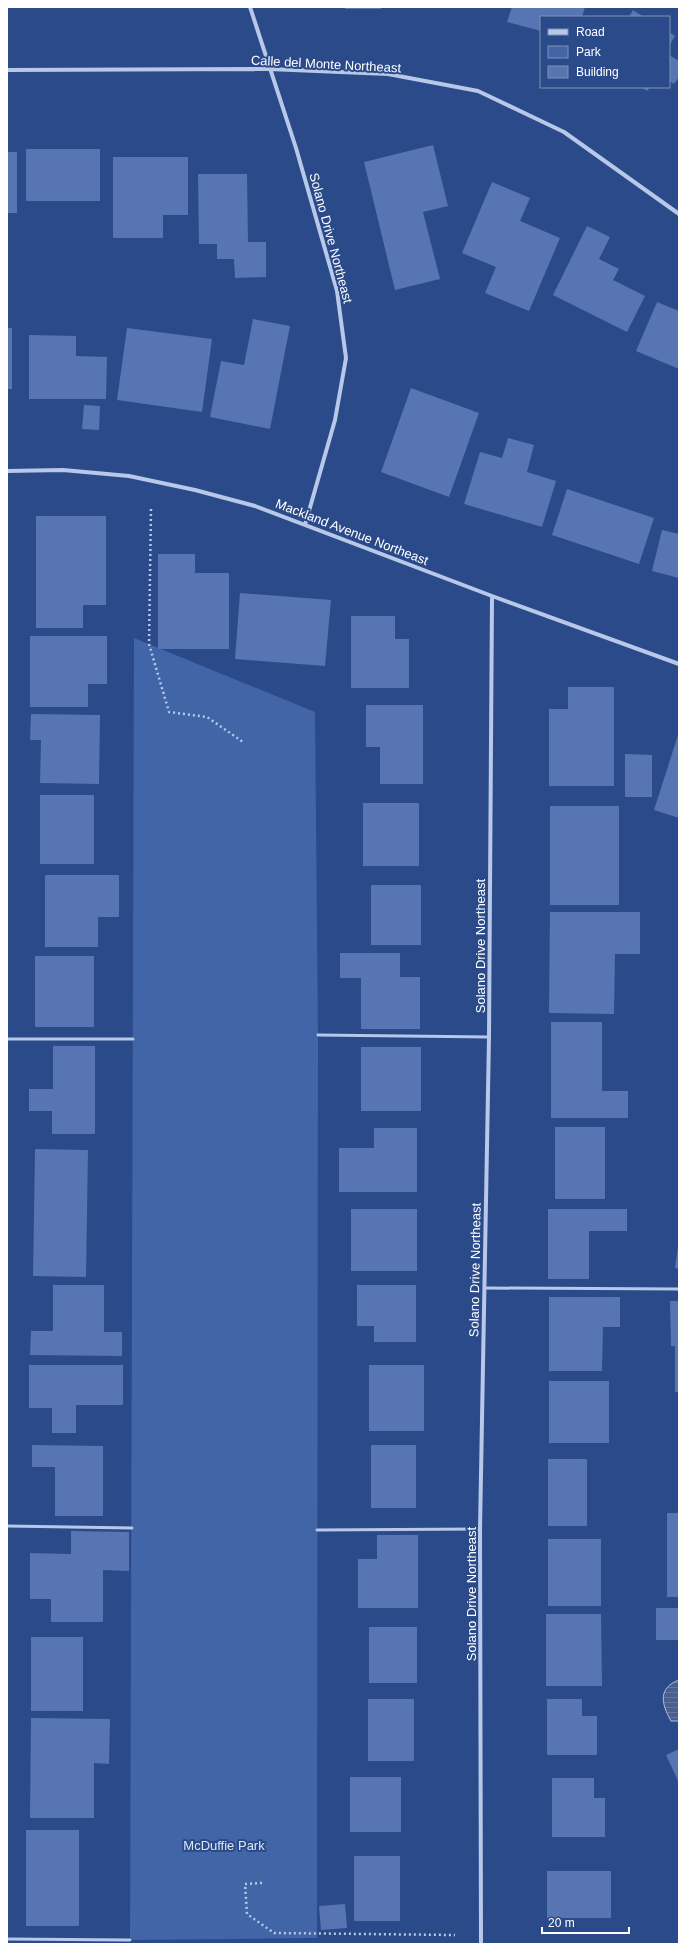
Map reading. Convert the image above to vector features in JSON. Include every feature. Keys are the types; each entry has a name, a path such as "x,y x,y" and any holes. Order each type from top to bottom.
{"street":[{"name":"Solano Drive Northeast","path":"250,7 296,148 337,291 346,358 335,420 305,525"},
{"name":"Calle del Monte Northeast","path":"7,70 269,69 388,74 478,91 564,132 679,214"},
{"name":"Mackland Avenue Northeast","path":"7,471 63,470 129,476 196,490 255,506 492,596 679,664"},
{"name":"Solano Drive Northeast","path":"481,1944 480,1529 489,1037 492,596"}],"lane":[{"path":"318,1035 489,1037"},
{"path":"7,1039 133,1039"},
{"path":"485,1288 679,1289"},
{"path":"7,1526 132,1528"},
{"path":"317,1530 480,1529"},
{"path":"7,1939 130,1940"}],"path":[{"path":"151,509 149,644 169,712 207,717 243,742"},
{"path":"262,1883 245,1884 247,1914 274,1932 455,1935"}],"green space":[{"name":"McDuffie Park","path":"134,638 315,712 318,1035 317,1938 130,1940"}],"shaded area":[{"path":"679,1680 679,1721 671,1721 665,1708 663,1697 667,1687"}],"building":[{"path":"345,7 381,7 381,9 345,9"},
{"path":"512,7 585,7 582,16 540,16 540,31 507,22"},
{"path":"633,10 642,16 630,16"},
{"path":"670,33 675,36 670,44"},
{"path":"670,56 679,61 679,77 674,84 670,82"},
{"path":"642,88 649,88 647,91"},
{"path":"433,145 448,206 423,212 440,279 395,290 364,162"},
{"path":"26,149 100,149 100,201 26,201"},
{"path":"7,152 17,152 17,213 7,213"},
{"path":"113,157 188,157 188,215 163,215 163,238 113,238"},
{"path":"198,174 247,174 248,242 266,242 266,277 235,278 234,259 217,259 217,244 199,244"},
{"path":"492,182 530,198 520,221 560,238 529,311 485,293 496,267 462,253"},
{"path":"587,226 610,237 599,259 619,269 613,280 645,296 627,332 553,295"},
{"path":"657,302 679,311 679,369 636,351"},
{"path":"253,319 290,326 270,429 210,417 221,361 244,365"},
{"path":"7,328 12,328 12,389 7,389"},
{"path":"127,328 212,339 202,412 117,400"},
{"path":"29,335 76,336 76,356 107,357 106,399 29,399"},
{"path":"411,388 479,413 449,497 381,472"},
{"path":"84,405 100,406 99,430 82,429"},
{"path":"508,438 534,445 527,472 556,481 542,527 464,504 480,452 502,458"},
{"path":"567,489 654,518 639,564 552,535"},
{"path":"36,516 106,516 106,605 83,605 83,628 36,628"},
{"path":"662,530 679,534 679,578 652,571"},
{"path":"158,554 195,554 195,573 229,573 229,649 158,649"},
{"path":"240,593 331,600 325,666 235,659"},
{"path":"351,616 395,616 395,639 409,639 409,688 351,688"},
{"path":"30,636 107,636 107,684 88,684 88,707 30,707"},
{"path":"568,687 614,687 614,786 549,786 549,709 568,709"},
{"path":"366,705 423,705 423,784 380,784 380,747 366,747"},
{"path":"31,714 100,715 99,784 40,783 41,740 30,740"},
{"path":"679,732 679,818 654,810"},
{"path":"625,754 652,755 652,797 625,797"},
{"path":"40,795 94,795 94,864 40,864"},
{"path":"363,803 419,803 419,866 363,866"},
{"path":"550,806 619,806 619,905 550,905"},
{"path":"45,875 119,875 119,917 98,917 98,947 45,947"},
{"path":"371,885 421,885 421,945 371,945"},
{"path":"550,912 640,912 640,954 615,954 614,1014 549,1013"},
{"path":"340,953 400,953 400,977 420,977 420,1029 361,1029 361,978 340,978"},
{"path":"35,956 94,956 94,1027 35,1027"},
{"path":"551,1022 602,1022 602,1091 628,1091 628,1118 551,1118"},
{"path":"53,1046 95,1046 95,1134 52,1134 52,1111 29,1111 29,1089 53,1089"},
{"path":"361,1047 421,1047 421,1111 361,1111"},
{"path":"555,1127 605,1127 605,1199 555,1199"},
{"path":"374,1128 417,1128 417,1192 339,1192 339,1148 374,1148"},
{"path":"35,1149 88,1150 86,1277 33,1276"},
{"path":"351,1209 417,1209 417,1271 351,1271"},
{"path":"548,1209 627,1209 627,1231 589,1231 589,1279 548,1279"},
{"path":"679,1247 679,1269 675,1268"},
{"path":"53,1285 104,1285 104,1332 122,1332 122,1356 30,1355 31,1331 53,1331"},
{"path":"357,1285 416,1285 416,1342 374,1342 374,1326 357,1326"},
{"path":"549,1297 620,1297 620,1327 603,1327 602,1371 549,1371"},
{"path":"670,1301 679,1301 679,1392 675,1392 675,1346 671,1346"},
{"path":"29,1365 123,1365 123,1405 76,1405 76,1433 52,1433 52,1408 29,1408"},
{"path":"369,1365 424,1365 424,1431 369,1431"},
{"path":"549,1381 609,1381 609,1443 549,1443"},
{"path":"32,1445 103,1446 103,1516 55,1516 55,1467 32,1467"},
{"path":"371,1445 416,1445 416,1508 371,1508"},
{"path":"548,1459 587,1459 587,1526 548,1526"},
{"path":"667,1513 679,1513 679,1597 667,1597"},
{"path":"71,1531 129,1532 129,1571 103,1570 103,1622 51,1622 51,1599 30,1599 30,1553 71,1554"},
{"path":"377,1535 418,1535 418,1608 358,1608 358,1559 377,1559"},
{"path":"548,1539 601,1539 601,1606 548,1606"},
{"path":"656,1608 679,1608 679,1640 656,1640"},
{"path":"546,1614 601,1614 602,1686 546,1686"},
{"path":"369,1627 417,1627 417,1683 369,1683"},
{"path":"31,1637 83,1637 83,1711 31,1711"},
{"path":"368,1699 414,1699 414,1761 368,1761"},
{"path":"547,1699 582,1699 582,1716 597,1716 597,1755 547,1755"},
{"path":"31,1718 110,1719 109,1764 94,1763 94,1818 30,1818"},
{"path":"679,1749 679,1783 666,1755"},
{"path":"350,1777 401,1777 401,1832 350,1832"},
{"path":"552,1778 594,1778 594,1798 605,1798 605,1837 552,1837"},
{"path":"26,1830 79,1830 79,1926 26,1926"},
{"path":"354,1856 400,1856 400,1921 354,1921"},
{"path":"547,1871 611,1871 611,1918 547,1918"},
{"path":"345,1904 347,1928 321,1930 319,1906"}]}
